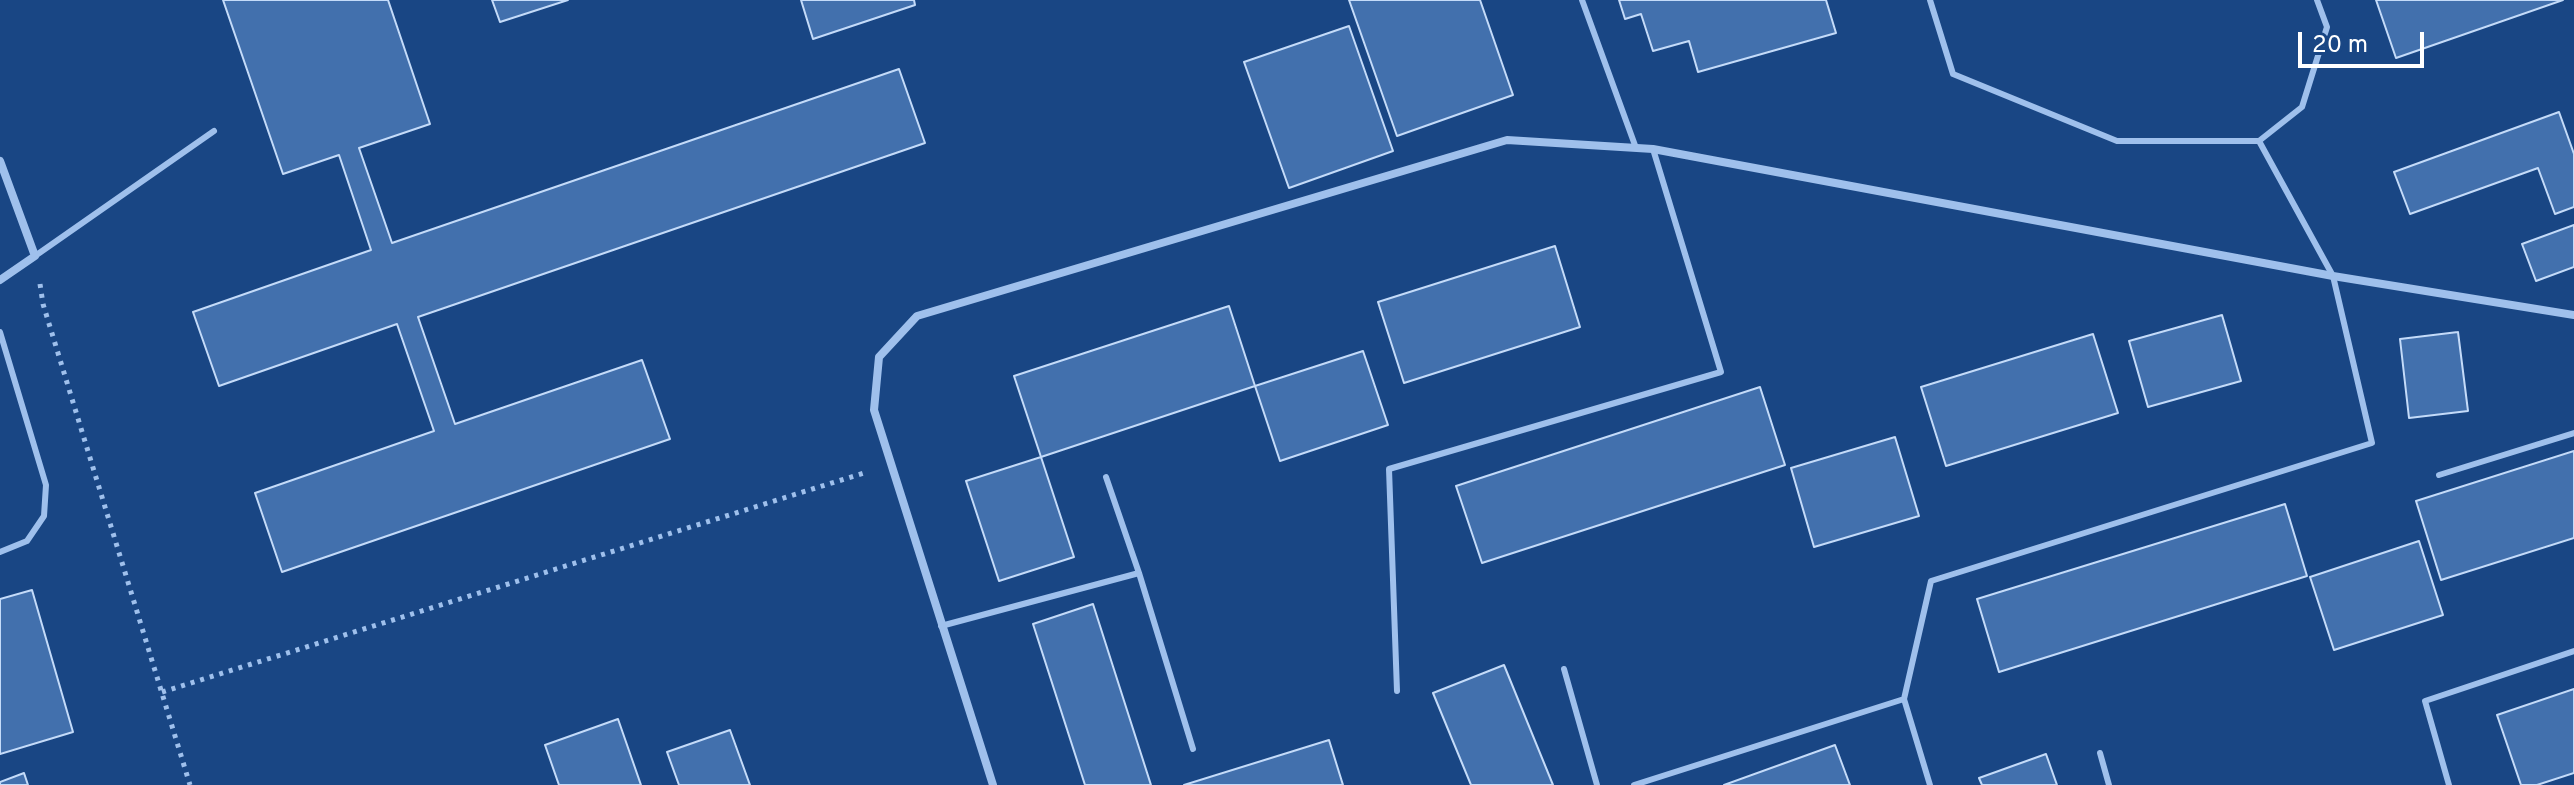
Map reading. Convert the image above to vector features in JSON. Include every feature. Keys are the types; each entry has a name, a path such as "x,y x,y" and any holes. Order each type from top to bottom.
{"street":[{"path":"993,785 874,410 879,357 917,316 1507,140 1653,149 2333,276 2574,315"},
{"path":"0,161 35,256 0,280"}],"lane":[{"path":"1582,0 1636,148"},
{"path":"1930,0 1953,74 2117,141 2259,141 2302,107 2327,27 2317,0"},
{"path":"35,256 214,131"},
{"path":"1930,785 1904,699 1931,581 2372,443 2333,276 2259,141"},
{"path":"1397,691 1389,469 1721,372 1653,149"},
{"path":"0,332 46,485 44,516 27,541 0,552"},
{"path":"2439,475 2574,433"},
{"path":"1106,477 1193,749"},
{"path":"941,626 1139,573"},
{"path":"2449,785 2425,701 2574,651"},
{"path":"1564,669 1597,785"},
{"path":"1634,785 1904,699"},
{"path":"2100,753 2109,785"}],"path":[{"path":"35,256 43,304 190,785"},
{"path":"162,692 891,464"}],"building":[{"path":"223,0 388,0 430,124 359,148 392,243 899,69 925,143 418,317 455,424 642,360 670,439 282,572 255,493 434,431 397,324 219,386 193,312 371,250 339,155 283,174"},
{"path":"492,0 568,0 500,22"},
{"path":"801,0 914,0 915,5 813,39"},
{"path":"1349,0 1480,0 1513,95 1397,136"},
{"path":"1619,0 1826,0 1836,33 1698,72 1689,41 1653,51 1641,14 1625,19"},
{"path":"2376,0 2563,0 2396,58"},
{"path":"1349,26 1393,151 1289,188 1244,62"},
{"path":"2559,112 2574,154 2574,207 2555,214 2538,168 2410,214 2394,172"},
{"path":"2574,225 2574,267 2536,281 2522,244"},
{"path":"1555,246 1580,327 1404,383 1378,302"},
{"path":"1229,306 1255,386 1041,457 1014,376"},
{"path":"2222,315 2241,381 2148,407 2129,341"},
{"path":"2458,332 2468,411 2409,418 2400,339"},
{"path":"2093,334 2118,413 1946,466 1921,387"},
{"path":"1363,351 1388,425 1280,461 1255,386"},
{"path":"1760,387 1785,465 1482,563 1456,486"},
{"path":"1895,437 1919,516 1814,547 1791,468"},
{"path":"2574,451 2574,538 2441,580 2416,501"},
{"path":"1041,457 1074,557 999,581 966,481"},
{"path":"2285,504 2307,576 1999,672 1977,599"},
{"path":"2419,541 2443,615 2334,650 2310,577"},
{"path":"32,590 73,732 0,754 0,599"},
{"path":"1093,604 1151,785 1085,785 1033,624"},
{"path":"1504,665 1553,785 1471,785 1433,693"},
{"path":"2574,689 2574,773 2537,785 2521,785 2497,715"},
{"path":"618,719 641,785 559,785 545,745"},
{"path":"730,730 750,785 679,785 667,752"},
{"path":"1329,740 1343,785 1184,785"},
{"path":"1835,745 1850,785 1724,785"},
{"path":"2046,754 2057,785 1982,785 1979,778"},
{"path":"24,773 28,785 0,785 0,782"}]}
